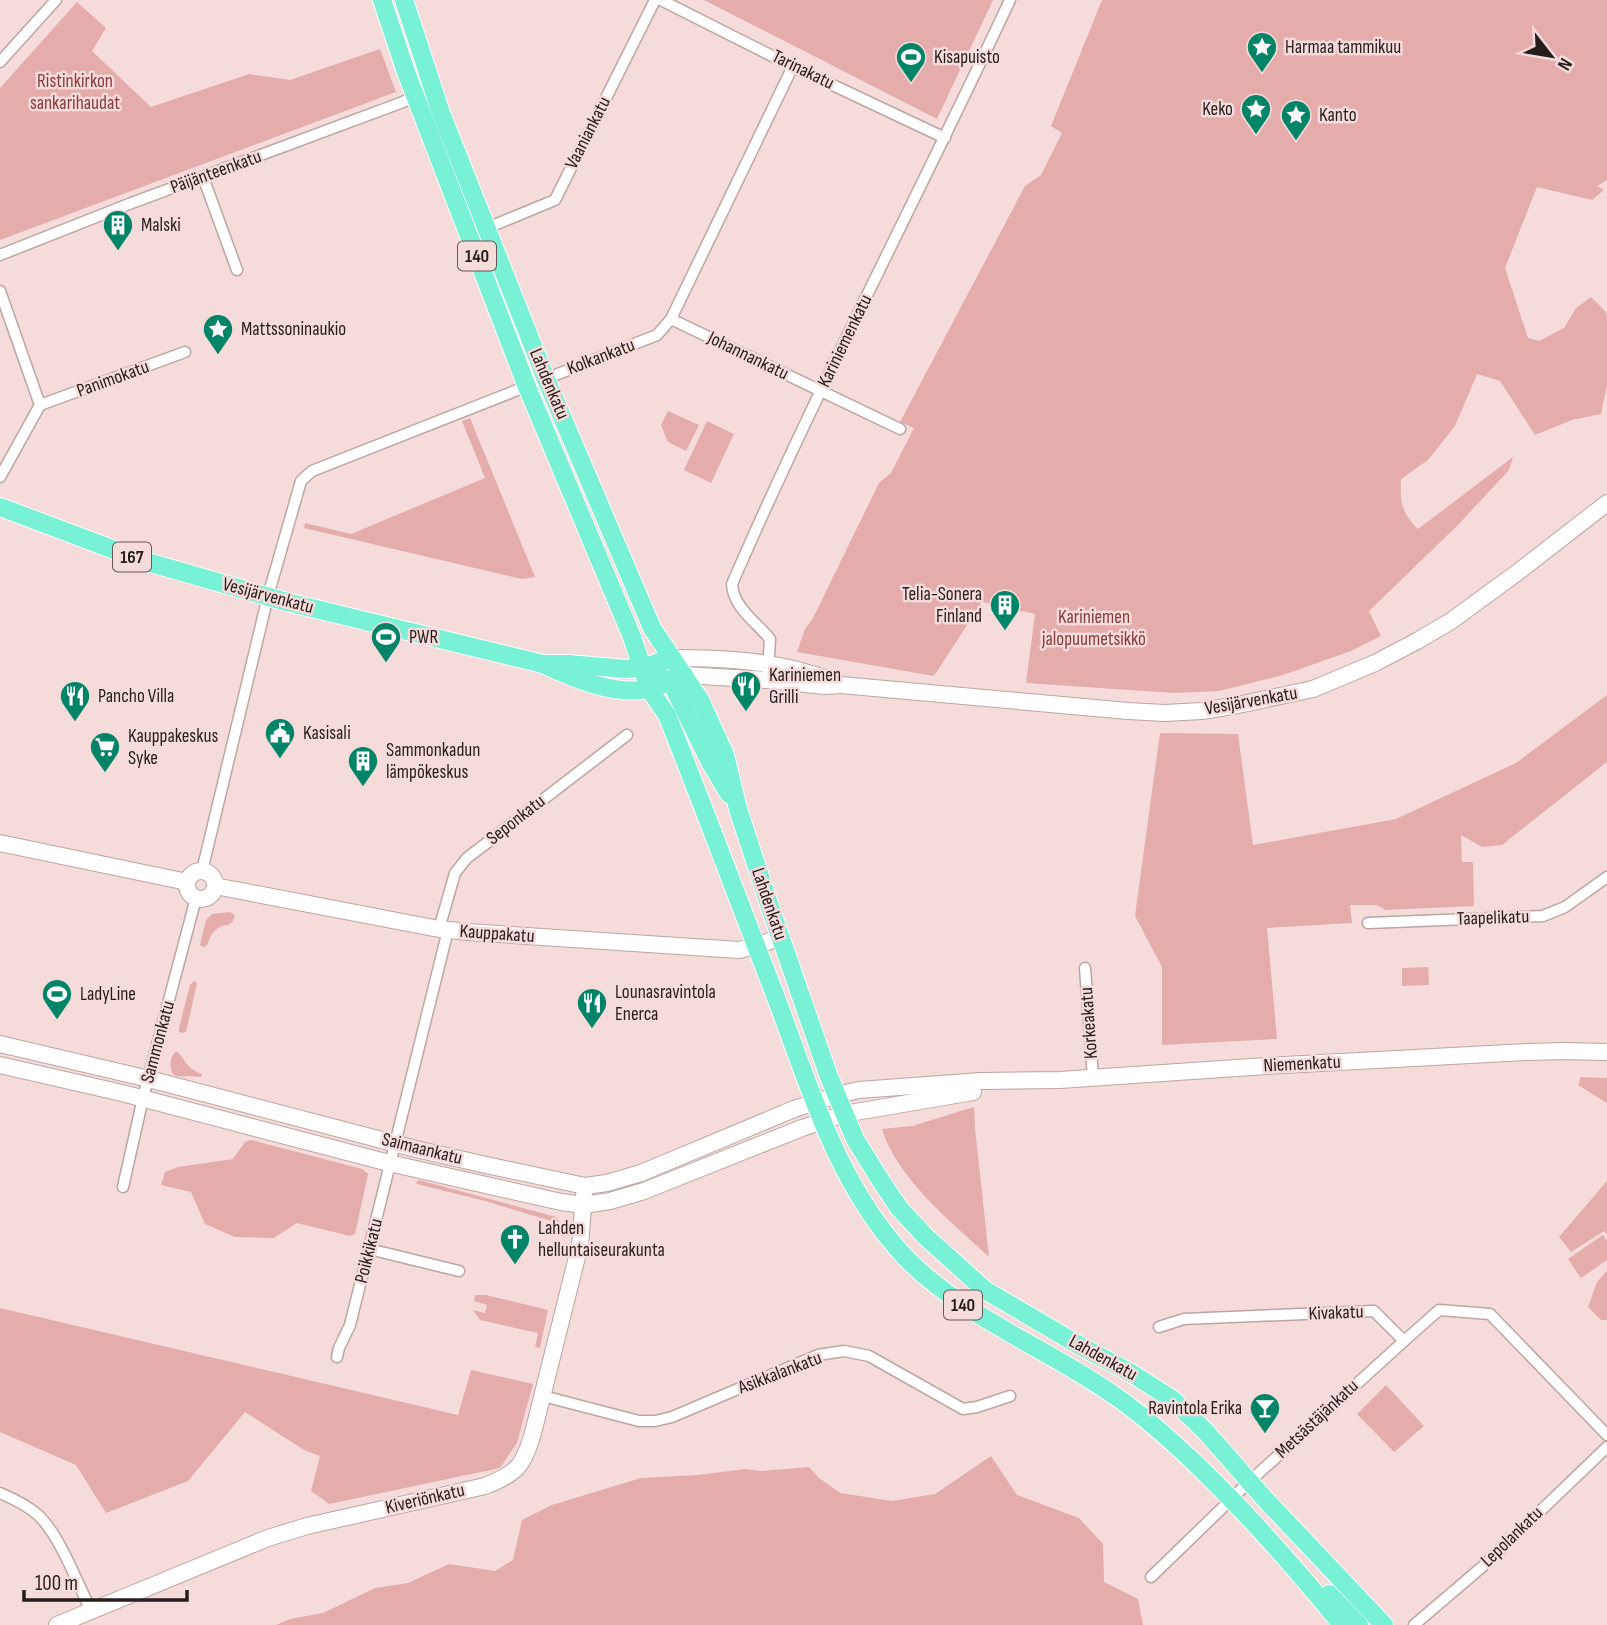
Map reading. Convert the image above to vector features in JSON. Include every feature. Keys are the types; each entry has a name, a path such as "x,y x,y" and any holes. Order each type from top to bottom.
{"main road":[{"name":"Lahdenkatu","path":"382,0 415,96 527,387 632,637 649,689 667,715 822,1121 853,1186 876,1222 903,1255 932,1283 955,1301 1066,1364 1116,1396 1162,1432 1231,1499 1291,1563 1342,1625"},
{"name":"Lahdenkatu","path":"404,0 441,113 486,228 652,628 672,658 684,707 710,762 738,809 836,1095 855,1139 878,1178 899,1208 926,1237 985,1290 1132,1373 1172,1399 1206,1432 1384,1625"},
{"name":"Vesijärvenkatu","path":"0,507 144,561 268,596 542,664 571,677 611,688 649,689 676,678"},
{"name":"Vesijärvenkatu","path":"542,664 626,669 641,668 672,658"},
{"path":"641,668 676,678"},
{"name":"Lahdenkatu","path":"1291,1563 1337,1600 1359,1625"}],"street":[{"path":"0,62 55,0"},
{"name":"Vaaniankatu","path":"486,228 555,200 655,0"},
{"name":"Tarinakatu","path":"661,0 945,138"},
{"name":"Kariniemenkatu","path":"768,672 770,639 737,603 732,584 821,391 1010,0"},
{"name":"Kolkankatu","path":"268,596 295,495 300,481 312,471 657,335 671,319 793,66"},
{"name":"Päijänteenkatu","path":"0,255 433,88"},
{"path":"203,177 237,270"},
{"path":"0,291 40,405 0,477"},
{"name":"Johannankatu","path":"671,319 900,429"},
{"name":"Panimokatu","path":"40,405 185,352"},
{"name":"Vesijärvenkatu","path":"672,658 725,659 768,672 793,684 841,685 1068,707 1166,713 1202,711 1313,689 1375,663 1451,621 1607,503"},
{"path":"202,871 268,596"},
{"name":"Vesijärvenkatu","path":"676,678 768,672"},
{"name":"Seponkatu","path":"394,1142 455,873 467,858 627,735"},
{"path":"0,842 187,882"},
{"path":"202,871 212,877 215,886 209,896 196,898 189,893 187,882 193,873 202,871"},
{"name":"Taapelikatu","path":"1368,923 1543,916 1565,907 1607,877"},
{"name":"Kauppakatu","path":"215,886 443,930 739,950 781,937"},
{"name":"Sammonkatu","path":"123,1187 143,1098 196,898"},
{"name":"Korkeakatu","path":"1085,968 1093,1078"},
{"name":"Saimaankatu","path":"0,1044 149,1079 486,1166 584,1186 607,1183 641,1172 794,1109 836,1095"},
{"name":"Niemenkatu","path":"836,1095 859,1090 981,1081 1093,1078 1527,1052 1607,1052"},
{"name":"Saimaankatu","path":"0,1065 143,1098 389,1163 584,1205 610,1201 643,1191 822,1121"},
{"name":"Niemenkatu","path":"822,1121 844,1114 983,1090 998,1082"},
{"name":"Poikkikatu","path":"337,1357 350,1325 394,1142"},
{"name":"Kiveriönkatu","path":"57,1625 268,1538 307,1526 485,1486 504,1478 516,1469 527,1454 580,1245 584,1186"},
{"path":"369,1249 459,1271"},
{"path":"1404,1341 1438,1310 1490,1314 1607,1435"},
{"name":"Kivakatu","path":"1159,1327 1184,1319 1374,1311 1404,1341"},
{"name":"Metsästäjänkatu","path":"1151,1577 1231,1499 1404,1341"},
{"name":"Asikkalankatu","path":"543,1396 639,1421 655,1421 672,1417 818,1355 844,1351 869,1356 963,1409 1010,1396"},
{"name":"Lepolankatu","path":"1414,1625 1482,1567 1607,1447"},
{"path":"0,1493 18,1500 38,1515 52,1531 91,1611"}],"green space":[{"name":"Kisapuisto","path":"704,0 993,0 937,119"},
{"name":"Kariniemen jalopuumetsikkö","path":"1102,0 1607,0 1607,180 1597,186 1604,190 1592,200 1537,187 1505,268 1528,338 1539,341 1564,328 1576,308 1591,297 1606,312 1607,385 1601,414 1572,420 1535,435 1500,381 1477,374 1455,426 1428,460 1401,479 1403,506 1418,529 1513,457 1509,470 1459,524 1369,611 1381,636 1351,651 1283,675 1219,691 1174,693 1026,683 1035,614 982,602 934,676 797,652 805,629 813,618 879,483 891,473 914,428 900,422 1025,186 1041,175 1062,133 1051,126"},
{"name":"Ristinkirkon sankarihaudat","path":"77,2 106,28 92,51 151,107 249,74 290,80 380,49 396,92 0,240 0,88"},
{"path":"668,411 699,425 686,451 668,442 661,425"},
{"path":"470,418 535,577 522,579 304,528 305,523 351,534 485,478 462,421"},
{"path":"707,421 734,434 711,483 684,470"},
{"path":"1607,695 1607,762 1502,845 1482,847 1461,835 1462,862 1473,862 1474,906 1385,910 1377,905 1350,905 1352,923 1267,928 1277,1039 1162,1045 1162,967 1135,916 1160,733 1238,734 1253,845 1396,819 1516,763"},
{"path":"230,912 235,915 232,922 215,931 207,945 200,945 206,920 212,914"},
{"path":"1428,967 1429,985 1402,986 1402,968"},
{"path":"194,981 197,983 186,1032 182,1033 179,1028 190,985"},
{"path":"175,1052 178,1052 191,1068 202,1074 201,1077 173,1074 171,1062"},
{"path":"1581,1077 1607,1078 1607,1103 1578,1085"},
{"path":"974,1107 989,1257 927,1199 900,1165 882,1129 912,1126"},
{"path":"251,1140 362,1169 368,1174 355,1234 350,1236 297,1223 274,1238 235,1237 205,1224 191,1192 161,1185 165,1172 178,1167 233,1159 245,1142"},
{"path":"419,1180 556,1217 559,1221 558,1223 417,1184"},
{"path":"1607,1181 1607,1235 1604,1231 1571,1252 1559,1237"},
{"path":"1603,1235 1607,1241 1607,1260 1581,1278 1568,1259"},
{"path":"1607,1271 1607,1320 1601,1320 1588,1307 1597,1282"},
{"path":"475,1295 486,1295 548,1310 540,1348 535,1347 538,1333 480,1320 473,1310 485,1313 487,1305 474,1301"},
{"path":"0,1308 458,1415 471,1370 533,1384 517,1443 500,1468 329,1504 311,1491 320,1456 304,1450 245,1412 188,1481 106,1513 76,1465 0,1432"},
{"path":"1386,1385 1424,1426 1394,1452 1357,1414"},
{"path":"991,1456 1017,1495 1079,1518 1103,1544 1104,1582 1138,1599 1143,1625 276,1625 290,1619 323,1613 375,1588 408,1583 449,1564 495,1571 513,1560 522,1520 552,1505 641,1478 745,1469 761,1471 809,1467 840,1493 892,1501 935,1494"}],"place":[{"name":"Harmaa tammikuu","path":"1262,74"},
{"name":"Kisapuisto","path":"911,84"},
{"name":"Keko","path":"1256,136"},
{"name":"Kanto","path":"1296,142"},
{"name":"Malski","path":"118,252"},
{"name":"Mattssoninaukio","path":"218,356"},
{"name":"Telia-Sonera Finland","path":"1005,632"},
{"name":"PWR","path":"386,664"},
{"name":"Kariniemen Grilli","path":"746,713"},
{"name":"Pancho Villa","path":"75,723"},
{"name":"Kasisali","path":"280,760"},
{"name":"Kauppakeskus Syke","path":"105,774"},
{"name":"Sammonkadun lämpökeskus","path":"363,788"},
{"name":"LadyLine","path":"57,1021"},
{"name":"Lounasravintola Enerca","path":"592,1030"},
{"name":"Lahden helluntaiseurakunta","path":"515,1266"},
{"name":"Ravintola Erika","path":"1265,1435"}]}
